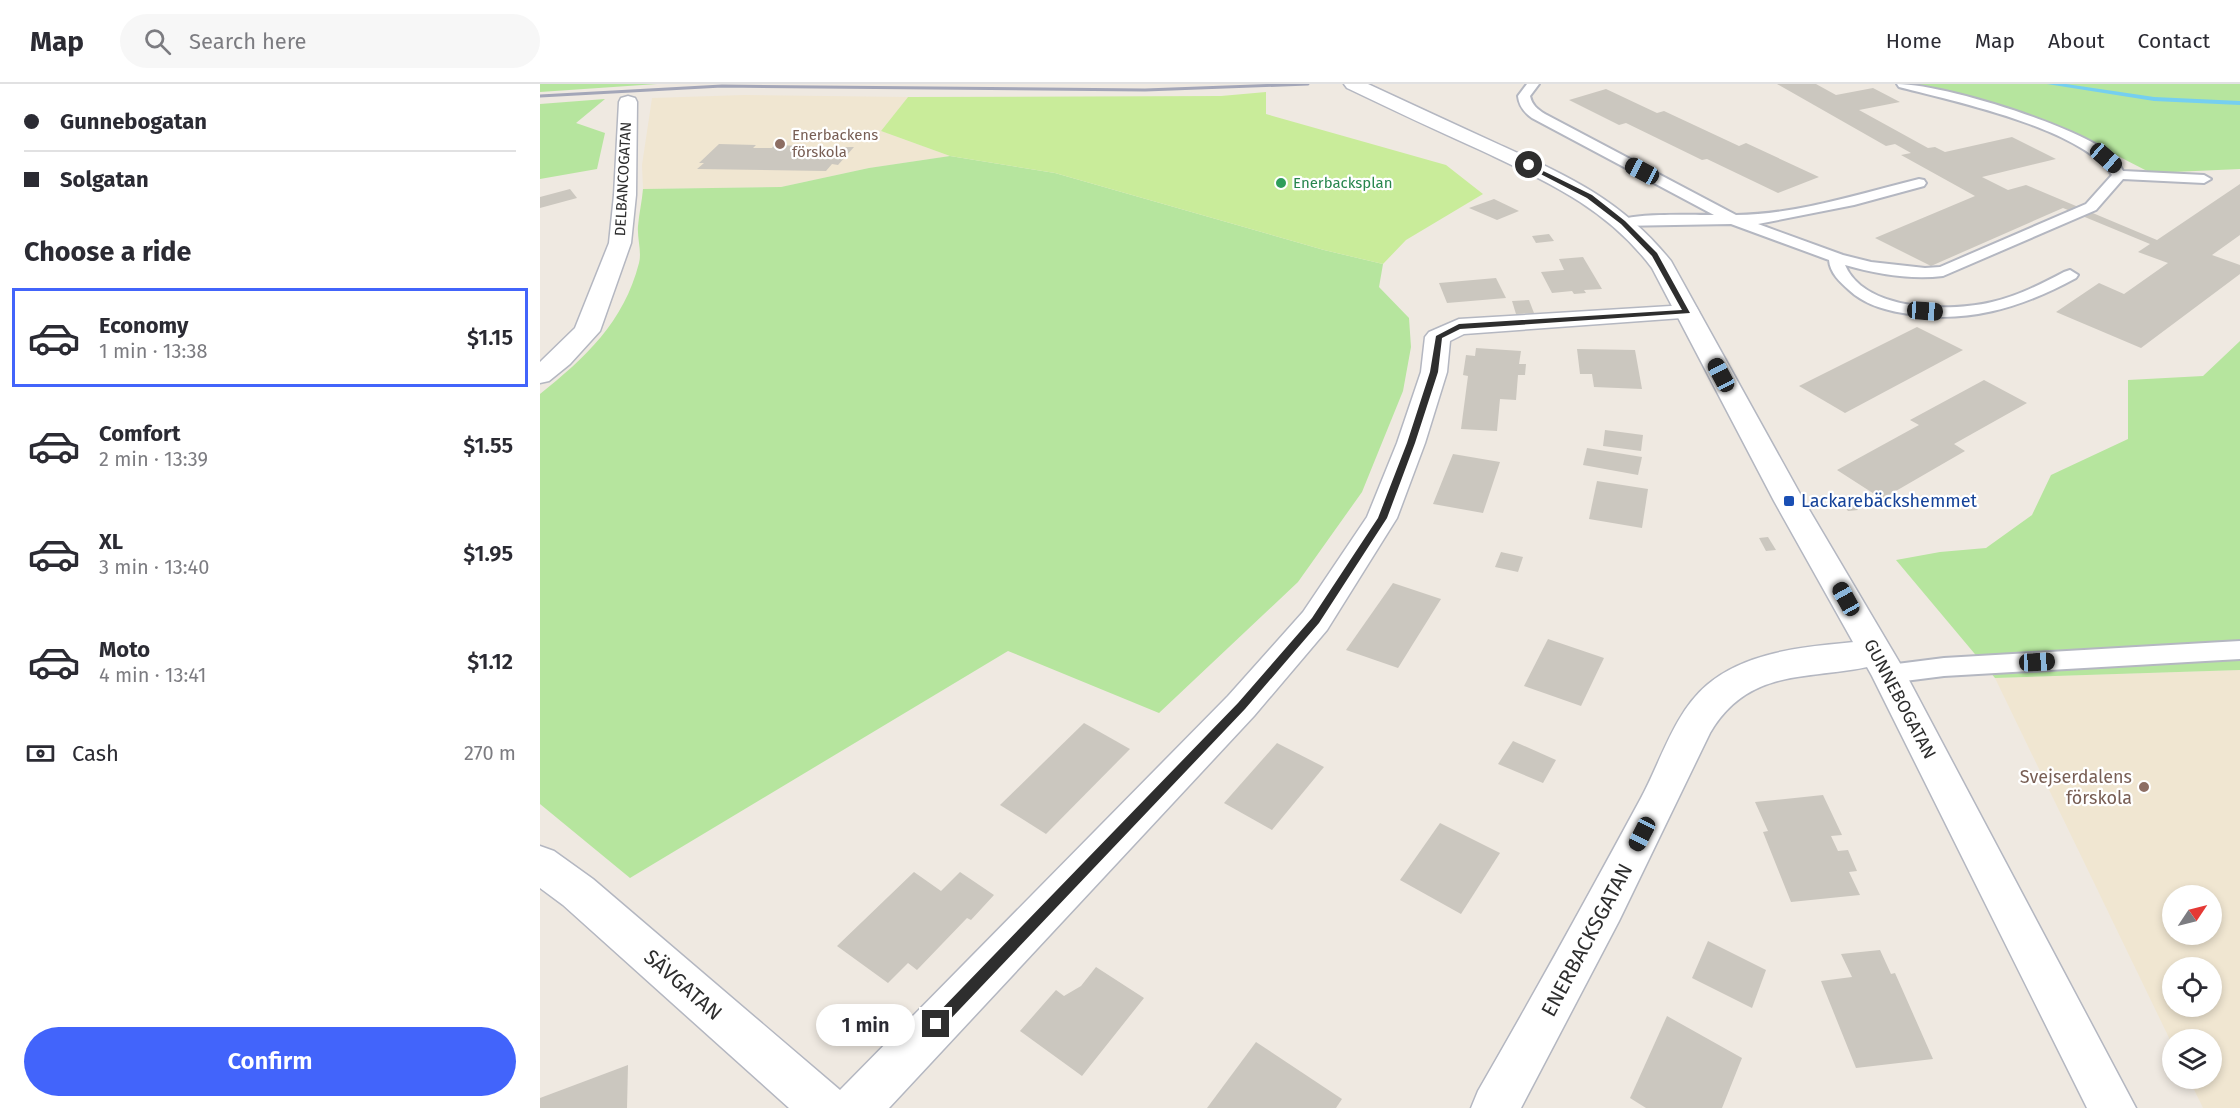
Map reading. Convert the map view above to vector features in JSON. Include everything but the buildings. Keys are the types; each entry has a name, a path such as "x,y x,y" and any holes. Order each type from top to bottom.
{"street":[{"name":"GUNNEBOGATAN","path":"1353,84 1568,184 1589,196 1623,223 1654,255 1789,501 1882,663 2112,1108"},
{"name":"DELBANCOGATAN","path":"540,375 561,358 587,331 620,243 625,195 628,102"},
{"path":"856,1108 1241,706 1315,621 1382,518 1411,443 1434,372 1438,337 1459,327 1687,312"},
{"name":"ENERBACKSGATAN","path":"1496,1108 1589,939 1693,729 1708,706 1720,694 1743,678 1770,668 1882,663"},
{"name":"SÄVGATAN","path":"540,864 578,892 825,1108"}],"lane":[{"path":"1533,84 1524,96 1525,103 1540,117 1735,220 1808,249 1870,267 1924,273 1943,271 2091,207 2120,175"},
{"path":"1903,84 2018,117 2070,137 2092,147 2118,167 2120,175"},
{"path":"2120,175 2204,179"},
{"path":"1623,223 1656,219 1735,220 1783,216 1854,201 1919,183"},
{"path":"1787,259 1808,249"},
{"path":"1837,258 1836,263 1848,292 1891,306 1929,311 1988,309 2014,301 2070,275"},
{"path":"1882,663 1944,667 2240,650"}],"shaded area":[{"name":"Enerbackens förskola","path":"744,95 908,97 881,131 950,156 869,168 781,187 643,189 642,165 652,98"},
{"name":"Svejserdalens förskola","path":"2240,670 2240,1108 2203,1108 2194,1089 2222,1089 2222,1029 2165,1029 1995,678"}],"green space":[{"path":"540,84 657,84 540,92"},
{"path":"1916,84 2240,84 2240,169 2151,173 2073,133"},
{"name":"Enerbacksplan","path":"1266,92 1266,114 1446,165 1483,194 1406,240 1383,264 1324,250 1055,173 950,156 881,131 908,97 1221,96"},
{"path":"605,99 576,123 605,133 597,169 540,179 540,104"},
{"path":"950,156 1055,173 1324,250 1383,264 1379,287 1409,318 1411,347 1403,391 1362,492 1298,582 1159,713 1008,651 630,878 540,804 540,394 572,367 601,337 624,303 640,259 638,226 643,189 781,187 869,168"},
{"path":"2240,341 2240,670 1995,678 1896,560 1940,552 1986,548 2032,515 2051,475 2128,439 2128,380 2203,376"}],"waterway":[{"path":"2051,84 2154,99 2240,103"}],"railway":[{"path":"540,96 722,86 1145,90 1308,84"}],"place":[{"name":"Enerbackens förskola","path":"780,144"},
{"name":"Enerbacksplan","path":"1281,183"},
{"name":"Lackarebäckshemmet","path":"1789,501"},
{"name":"Svejserdalens förskola","path":"2144,787"}],"route":[{"path":"936,1024 1241,706 1315,621 1382,518 1411,443 1434,372 1438,337 1459,327 1687,312 1663,266 1623,223 1589,196 1529,165"}]}
